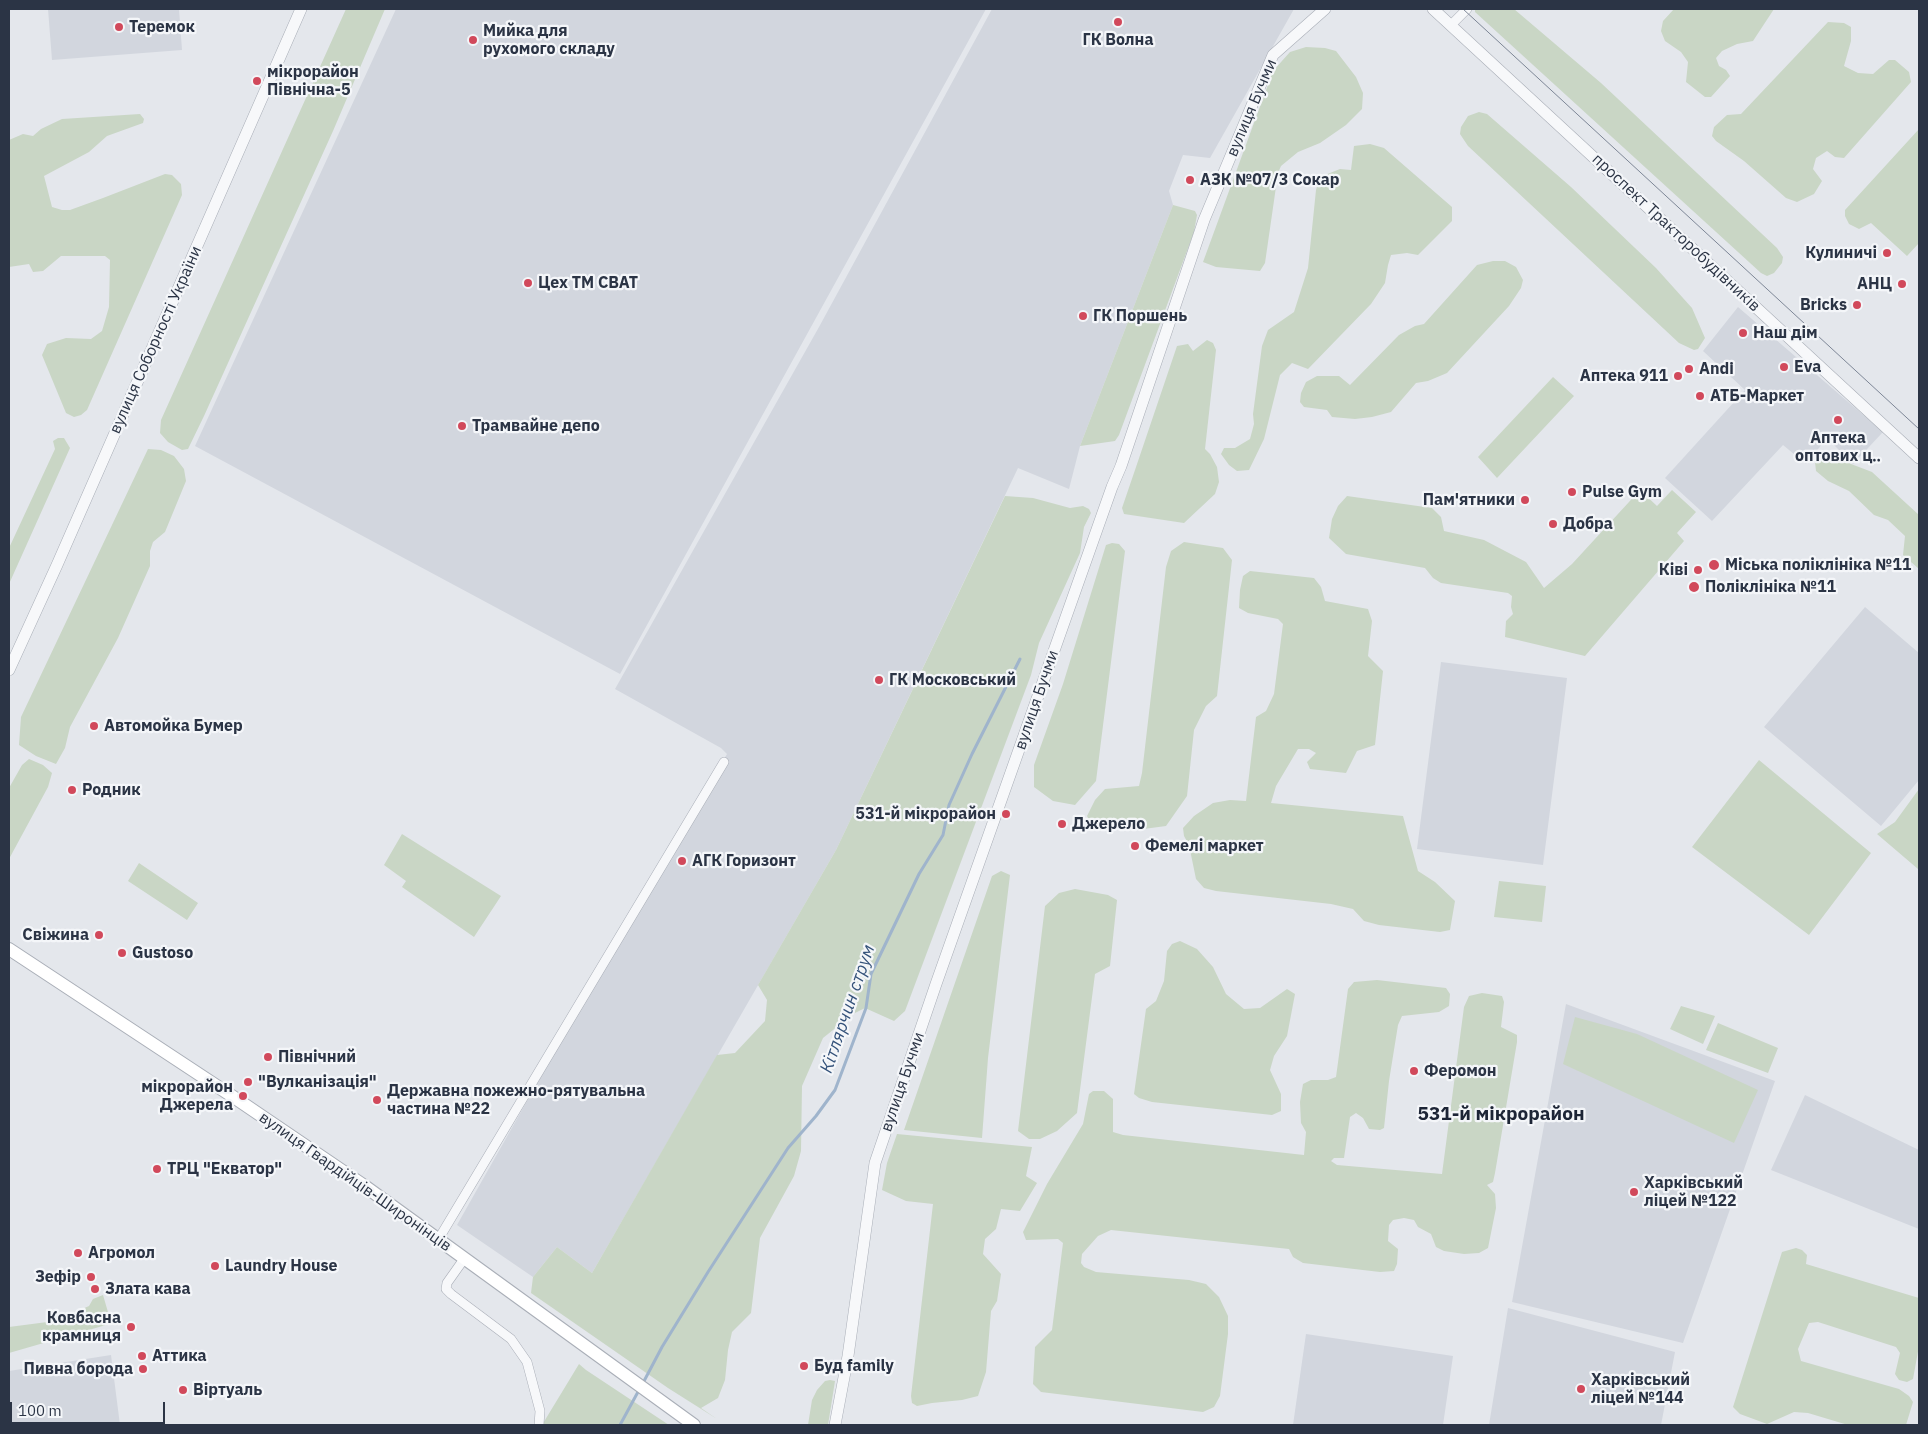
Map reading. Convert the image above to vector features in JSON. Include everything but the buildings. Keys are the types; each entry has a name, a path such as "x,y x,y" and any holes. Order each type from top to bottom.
{"main road":[{"name":"вулиця Гвардійців-Широнінців","path":"9,949 366,1187 694,1425"}],"street":[{"name":"вулиця Соборності України","path":"9,670 301,9"},
{"name":"вулиця Бучми","path":"835,1425 848,1356 875,1163 936,984 1114,480 1121,466 1204,220 1274,55 1325,9"},
{"name":"проспект Тракторобудівників","path":"1432,9 1919,458"},
{"path":"1451,25 1467,9"},
{"path":"438,1240 724,762"},
{"path":"464,1259 447,1282 446,1288 451,1294 511,1339 527,1362 540,1411 539,1425"}],"shaded area":[{"path":"48,9 179,9 182,50 52,60"},
{"path":"396,9 986,9 620,674 195,446"},
{"path":"992,9 1294,9 1210,158 1183,155 1169,191 1173,205 1080,446 1069,489 1018,468 836,850 592,1273 557,1247 533,1277 457,1225 613,949 727,754 721,748 615,689 819,327"},
{"path":"1738,307 1883,432 1853,464 1827,438 1806,464 1783,445 1712,521 1665,478 1745,390 1703,351"},
{"path":"1865,607 1919,653 1919,780 1881,826 1764,727"},
{"path":"1441,662 1567,678 1543,865 1417,849"},
{"name":"Харківський ліцей №122","path":"1566,1004 1775,1081 1683,1343 1512,1302"},
{"path":"1805,1095 1919,1150 1919,1229 1771,1170"},
{"name":"Харківський ліцей №144","path":"1508,1308 1675,1352 1661,1425 1489,1425"},
{"path":"1306,1334 1453,1356 1443,1425 1293,1425"},
{"path":"111,1355 120,1425 9,1425 9,1371"}],"green space":[{"path":"346,9 385,9 333,131 204,416 188,449 182,450 168,442 160,433 161,420"},
{"path":"1475,9 1514,9 1601,83 1777,248 1783,257 1782,263 1774,273 1767,276 1761,273 1475,12"},
{"path":"1674,9 1774,9 1753,41 1737,44 1722,51 1716,58 1719,66 1726,70 1730,76 1711,97 1705,97 1686,82 1688,62 1681,52 1665,41 1661,31 1663,21"},
{"path":"1828,22 1844,23 1851,27 1851,41 1844,66 1858,73 1873,74 1889,60 1895,60 1909,72 1911,82 1844,158 1835,157 1827,151 1816,158 1813,169 1822,181 1814,194 1797,202 1786,198 1712,136 1714,127 1727,115 1741,114"},
{"path":"1306,47 1325,48 1336,51 1356,77 1363,93 1362,109 1346,125 1320,143 1298,152 1281,166 1278,173 1265,263 1260,271 1216,267 1203,262 1273,71 1290,52"},
{"path":"1479,112 1487,114 1571,187 1656,268 1692,308 1705,338 1698,349 1694,350 1679,343 1468,146 1460,134 1461,127 1468,116"},
{"path":"140,114 144,119 143,123 107,136 89,152 44,176 52,207 62,210 70,210 165,174 172,175 181,184 182,195 87,410 81,415 74,417 66,413 42,355 47,344 66,338 91,339 102,331 109,307 110,260 105,256 61,256 43,271 33,272 29,264 9,267 9,140 23,134 33,136 41,129 62,119"},
{"path":"1919,129 1919,243 1907,256 1871,223 1859,229 1849,224 1845,216 1845,210"},
{"path":"1370,144 1384,148 1452,207 1452,221 1418,255 1407,253 1391,255 1385,283 1371,304 1308,369 1292,363 1280,375 1264,439 1249,470 1237,471 1229,465 1221,454 1224,448 1235,448 1250,439 1254,424 1253,414 1262,346 1268,330 1294,312 1308,268 1316,190 1320,177 1340,169 1351,170 1354,146"},
{"path":"1173,205 1195,211 1197,215 1194,232 1119,435 1115,441 1080,446"},
{"path":"1493,261 1505,261 1516,267 1523,280 1521,288 1509,306 1447,373 1428,381 1416,383 1391,412 1372,417 1355,419 1332,417 1327,410 1304,407 1300,402 1301,393 1306,382 1317,376 1339,376 1350,385 1399,335 1415,326 1424,324 1477,265"},
{"path":"1207,340 1213,343 1216,350 1205,449 1217,467 1219,482 1215,494 1184,523 1124,514 1122,508 1177,346 1188,344 1193,351"},
{"path":"1553,377 1574,396 1497,478 1478,457"},
{"path":"58,438 64,438 70,448 9,584 9,548 55,449 53,441"},
{"path":"148,449 161,450 174,456 184,469 186,481 165,532 153,542 150,551 150,566 118,638 70,727 65,748 56,764 36,756 19,745 21,717"},
{"path":"1826,451 1838,453 1851,464 1872,472 1919,515 1919,569 1903,555 1905,536 1888,520 1874,515 1849,491 1828,481 1816,471 1815,462"},
{"path":"1640,490 1657,506 1672,490 1696,512 1677,533 1684,541 1585,656 1505,637 1506,621 1513,614 1511,607 1512,596 1508,593 1441,583 1433,578 1425,568 1346,554 1329,538 1332,519 1338,506 1347,496 1432,508 1441,517 1444,531 1484,540 1526,562 1544,588 1572,564"},
{"path":"1005,496 1033,498 1070,508 1083,506 1089,509 1091,513 1084,527 1080,553 1039,643 1031,675 905,1011 894,1021 865,1008 853,1014 823,1038 802,1086 801,1151 794,1176 760,1238 751,1313 732,1332 725,1380 718,1398 701,1408 717,1419 668,1388 531,1293 533,1277 557,1247 592,1273 717,1055 735,1053 765,1021 767,1000 758,985 836,850"},
{"path":"1184,542 1223,548 1232,560 1217,696 1206,706 1194,730 1187,796 1166,826 1136,830 1100,827 1091,824 1087,816 1095,800 1105,789 1139,786 1166,567 1171,551"},
{"path":"1112,543 1119,544 1125,551 1096,781 1075,805 1053,801 1034,787 1034,765 1063,684 1106,545"},
{"path":"1250,571 1314,578 1321,587 1325,601 1368,609 1372,621 1368,656 1383,671 1375,745 1357,751 1346,773 1310,769 1307,762 1316,753 1309,749 1298,749 1276,786 1271,803 1403,816 1418,871 1435,882 1455,901 1450,930 1440,932 1379,925 1364,921 1353,909 1331,904 1216,891 1204,888 1196,879 1189,845 1184,836 1183,828 1194,816 1213,803 1230,800 1246,801 1256,717 1266,711 1274,694 1283,624 1278,619 1248,613 1239,608 1243,576"},
{"path":"29,759 43,765 52,773 48,787 9,859 9,788 22,765"},
{"path":"1759,760 1871,853 1809,935 1692,847"},
{"path":"1919,789 1918,869 1877,834 1895,822"},
{"path":"402,834 501,896 474,937 402,887 406,881 384,865"},
{"path":"139,863 198,903 187,920 128,881"},
{"path":"1001,871 1010,875 988,1058 982,1138 904,1130 992,876"},
{"path":"1499,881 1546,886 1542,922 1494,917"},
{"path":"1075,889 1108,895 1117,900 1110,966 1095,974 1077,1113 1057,1131 1040,1139 1029,1139 1018,1131 1045,906 1059,893"},
{"path":"1180,941 1197,949 1213,967 1226,994 1244,1009 1260,1008 1287,989 1295,994 1287,1036 1274,1056 1270,1070 1281,1094 1281,1111 1272,1115 1152,1102 1139,1098 1134,1094 1146,1009 1156,1001 1164,981 1167,951 1172,944"},
{"path":"1377,980 1446,988 1450,994 1449,1006 1439,1012 1402,1016 1398,1025 1389,1081 1384,1128 1380,1130 1369,1129 1363,1118 1356,1113 1350,1117 1344,1158 1334,1158 1331,1161 1337,1165 1442,1174 1464,1007 1469,996 1482,993 1502,996 1504,1002 1501,1027 1517,1035 1517,1042 1495,1173 1493,1182 1487,1185 1495,1194 1496,1208 1488,1248 1479,1253 1464,1254 1444,1251 1436,1247 1431,1234 1418,1227 1414,1220 1404,1218 1393,1220 1389,1225 1388,1241 1398,1249 1397,1264 1394,1271 1380,1272 1303,1263 1293,1257 1289,1249 1111,1230 1098,1236 1082,1254 1081,1263 1084,1267 1096,1272 1189,1280 1206,1284 1219,1297 1228,1316 1228,1334 1220,1396 1214,1407 1203,1412 1041,1392 1033,1384 1035,1347 1052,1330 1063,1243 1058,1239 1026,1240 1023,1232 1047,1184 1083,1124 1089,1094 1093,1091 1104,1091 1113,1099 1113,1132 1123,1135 1304,1155 1306,1132 1301,1123 1300,1102 1303,1084 1311,1080 1328,1080 1336,1077 1348,989 1354,982"},
{"path":"1681,1006 1715,1016 1703,1044 1670,1029"},
{"path":"1575,1017 1637,1034 1758,1090 1734,1143 1563,1064"},
{"path":"1718,1023 1778,1048 1768,1073 1706,1050"},
{"path":"897,1134 1032,1147 1026,1176 1037,1183 1020,1211 1001,1209 996,1229 985,1239 983,1254 1001,1274 997,1301 991,1311 986,1372 978,1396 917,1406 912,1403 911,1396 933,1204 906,1201 882,1190 887,1163"},
{"path":"1796,1248 1802,1250 1807,1255 1806,1264 1919,1298 1919,1346 1913,1379 1907,1382 1899,1380 1895,1374 1900,1353 1896,1347 1818,1322 1809,1323 1798,1349 1801,1361 1899,1389 1909,1396 1913,1402 1906,1425 1848,1425 1808,1413 1794,1412 1767,1424 1740,1414 1733,1407 1782,1252"},
{"path":"103,1295 110,1319 106,1325 9,1353 9,1327 55,1321 89,1306 93,1299"},
{"path":"579,1364 586,1370 669,1425 542,1425"},
{"path":"825,1381 835,1381 828,1425 808,1425 812,1400 817,1390"}],"waterway":[{"name":"Кітлярчин струм","path":"643,1383 662,1347 708,1272 788,1148 816,1116 835,1090 866,1008 871,974 919,874 943,835 949,805 972,754 1020,659"},
{"name":"Кітлярчин струм","path":"620,1425 639,1390"}],"tram line":[{"path":"1463,9 1919,429"}],"place":[{"name":"ГК Волна","path":"1118,22"},
{"name":"Теремок","path":"119,27"},
{"name":"Мийка для рухомого складу","path":"473,40"},
{"name":"мікрорайон Північна-5","path":"257,81"},
{"name":"АЗК №07/3 Сокар","path":"1190,180"},
{"name":"Кулиничі","path":"1887,253"},
{"name":"Цех ТМ СВАТ","path":"528,283"},
{"name":"АНЦ","path":"1902,284"},
{"name":"Bricks","path":"1857,305"},
{"name":"ГК Поршень","path":"1083,316"},
{"name":"Наш дім","path":"1743,333"},
{"name":"Eva","path":"1784,367"},
{"name":"Andi","path":"1689,369"},
{"name":"Аптека 911","path":"1678,376"},
{"name":"АТБ-Маркет","path":"1700,396"},
{"name":"Аптека оптових ц‥","path":"1838,420"},
{"name":"Трамвайне депо","path":"462,426"},
{"name":"Pulse Gym","path":"1572,492"},
{"name":"Пам'ятники","path":"1525,500"},
{"name":"Добра","path":"1553,524"},
{"name":"Міська поліклініка №11","path":"1714,565"},
{"name":"Ківі","path":"1698,570"},
{"name":"Поліклініка №11","path":"1694,587"},
{"name":"ГК Московський","path":"879,680"},
{"name":"Автомойка Бумер","path":"94,726"},
{"name":"Родник","path":"72,790"},
{"name":"531-й мікрорайон","path":"1006,814"},
{"name":"Джерело","path":"1062,824"},
{"name":"Фемелі маркет","path":"1135,846"},
{"name":"АГК Горизонт","path":"682,861"},
{"name":"Свіжина","path":"99,935"},
{"name":"Gustoso","path":"122,953"},
{"name":"Північний","path":"268,1057"},
{"name":"Феромон","path":"1414,1071"},
{"name":"\"Вулканізація\"","path":"248,1082"},
{"name":"мікрорайон Джерела","path":"243,1096"},
{"name":"Державна пожежно-рятувальна частина №22","path":"377,1100"},
{"name":"ТРЦ \"Екватор\"","path":"157,1169"},
{"name":"Харківський ліцей №122","path":"1634,1192"},
{"name":"Агромол","path":"78,1253"},
{"name":"Laundry House","path":"215,1266"},
{"name":"Зефір","path":"91,1277"},
{"name":"Злата кава","path":"95,1289"},
{"name":"Ковбасна крамниця","path":"131,1327"},
{"name":"Аттика","path":"142,1356"},
{"name":"Буд family","path":"804,1366"},
{"name":"Пивна борода","path":"143,1369"},
{"name":"Харківський ліцей №144","path":"1581,1389"},
{"name":"Віртуаль","path":"183,1390"}],"district":[{"name":"531-й мікрорайон","path":"1501,1115"}]}
